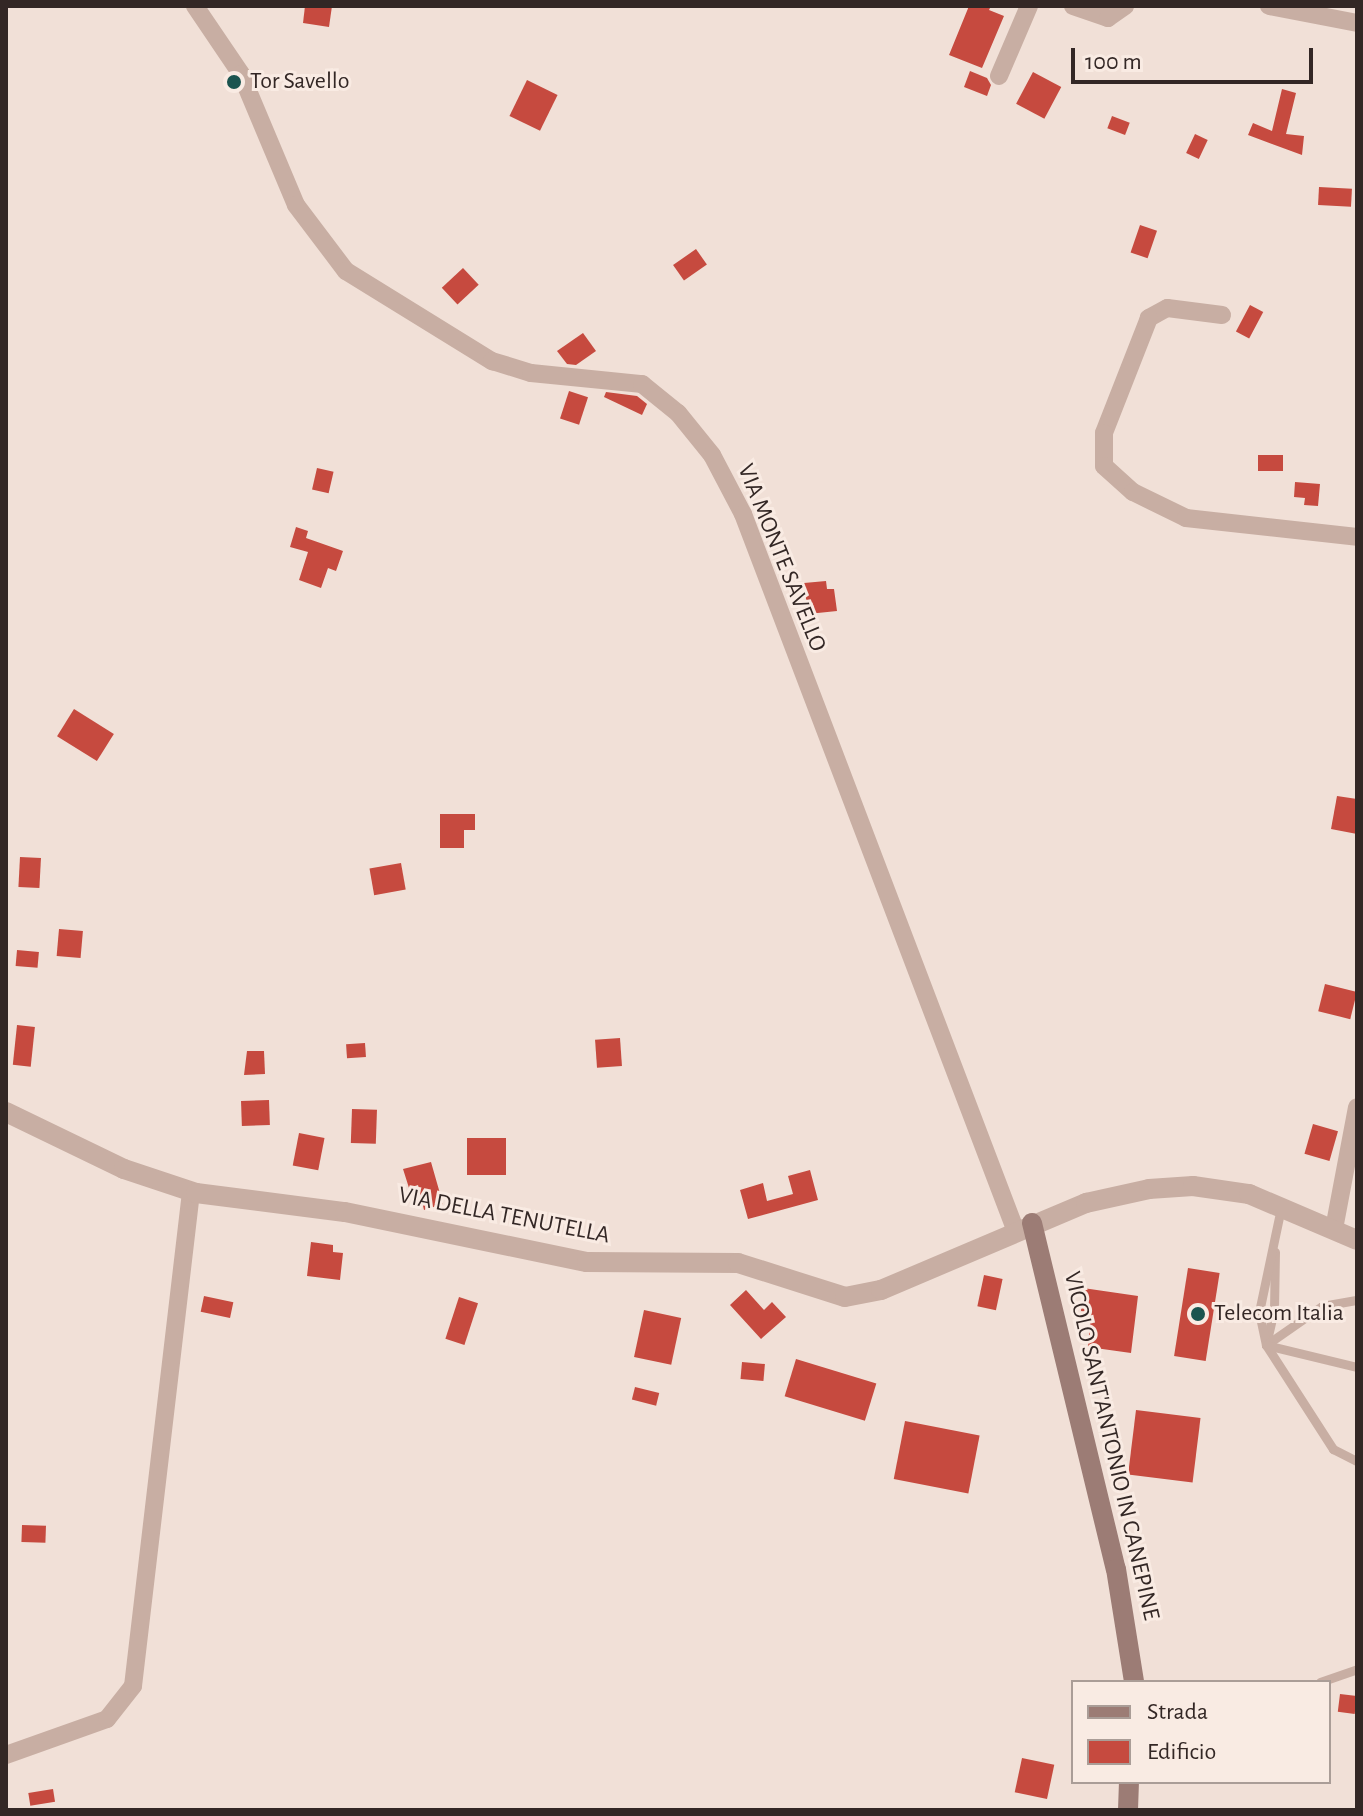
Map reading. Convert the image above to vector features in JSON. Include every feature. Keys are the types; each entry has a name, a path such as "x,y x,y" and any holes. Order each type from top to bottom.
{"main road":[{"name":"VICOLO SANT'ANTONIO IN CANEPINE","path":"1023,1226 1114,1558 1134,1680"},
{"path":"1128,1810 1129,1784"}],"street":[{"name":"VIA MONTE SAVELLO","path":"195,6 241,74 296,205 346,271 492,361 531,373 620,378 642,384 672,407 712,455 743,514 1023,1226"},
{"path":"999,76 1029,6"},
{"path":"1073,6 1108,18 1125,6"},
{"path":"1269,6 1357,23"},
{"path":"1222,315 1170,308 1149,318 1104,433 1104,466 1133,492 1186,518 1357,537"},
{"path":"1334,1229 1357,1107"},
{"name":"VIA DELLA TENUTELLA","path":"6,1112 124,1169 191,1192 356,1214 587,1262 738,1263 850,1297 881,1290 1023,1226 1113,1196 1176,1187 1229,1190 1357,1240"},
{"path":"6,1755 107,1719 133,1686 191,1192"}],"lane":[{"path":"1266,1345 1274,1310 1275,1252 1280,1210"},
{"path":"1275,1252 1259,1312 1266,1345 1333,1449 1357,1461"},
{"path":"1266,1345 1322,1306 1357,1300"},
{"path":"1266,1345 1357,1367"},
{"path":"1326,1680 1357,1669"}],"building":[{"path":"305,6 332,6 329,27 303,23"},
{"path":"969,6 991,6 989,10 1004,16 982,68 949,55"},
{"path":"970,71 987,78 991,85 987,96 964,87"},
{"path":"1033,72 1061,87 1044,119 1016,104"},
{"path":"527,80 558,95 540,131 509,116"},
{"path":"1282,89 1296,93 1286,134 1304,136 1302,155 1248,135 1253,123 1272,131"},
{"path":"1112,116 1130,123 1125,135 1107,128"},
{"path":"1195,134 1208,140 1199,159 1186,153"},
{"path":"1319,187 1352,189 1351,207 1318,205"},
{"path":"1140,225 1157,231 1148,258 1131,252"},
{"path":"696,249 707,265 684,281 673,265"},
{"path":"463,268 479,285 457,305 442,288"},
{"path":"1250,305 1263,312 1249,339 1236,331"},
{"path":"583,333 596,351 576,365 567,364 557,351"},
{"path":"569,391 588,397 579,425 560,419"},
{"path":"606,392 637,396 647,404 642,415 604,397"},
{"path":"1258,455 1283,455 1283,471 1258,471"},
{"path":"317,468 334,472 329,493 312,489"},
{"path":"1295,482 1320,484 1318,506 1304,505 1305,498 1294,497"},
{"path":"296,527 308,531 306,538 343,551 336,571 328,568 321,588 299,580 308,552 290,547"},
{"path":"826,581 827,589 834,589 837,611 808,614 804,583"},
{"path":"74,709 114,734 97,761 57,736"},
{"path":"1337,796 1357,799 1357,834 1331,829"},
{"path":"440,814 475,814 475,830 464,830 464,848 440,848"},
{"path":"20,857 41,858 39,888 18,887"},
{"path":"401,863 406,890 374,895 369,869"},
{"path":"59,929 83,931 81,958 57,956"},
{"path":"17,950 39,952 38,968 16,966"},
{"path":"1325,984 1357,992 1350,1019 1318,1011"},
{"path":"17,1025 35,1027 31,1067 13,1065"},
{"path":"620,1038 622,1066 597,1068 595,1040"},
{"path":"365,1043 366,1057 347,1058 346,1044"},
{"path":"247,1051 264,1051 265,1074 244,1075"},
{"path":"269,1100 270,1125 242,1126 241,1101"},
{"path":"352,1109 377,1110 376,1144 351,1143"},
{"path":"1313,1124 1338,1131 1329,1161 1304,1154"},
{"path":"299,1133 325,1138 318,1170 293,1165"},
{"path":"467,1138 506,1138 506,1175 467,1175"},
{"path":"431,1162 443,1204 424,1210 418,1185 409,1188 403,1169"},
{"path":"810,1170 818,1200 748,1219 740,1190 763,1183 767,1201 793,1194 788,1176"},
{"path":"311,1242 333,1245 333,1252 343,1253 340,1280 307,1276"},
{"name":"Telecom Italia","path":"1188,1268 1220,1273 1206,1361 1174,1356"},
{"path":"984,1275 1003,1279 996,1310 977,1306"},
{"path":"1083,1288 1138,1296 1131,1353 1088,1347 1091,1312 1081,1311"},
{"path":"746,1290 764,1310 772,1302 786,1317 761,1339 730,1305"},
{"path":"204,1296 233,1302 230,1318 201,1312"},
{"path":"459,1297 478,1303 464,1345 445,1339"},
{"path":"644,1310 681,1318 671,1365 634,1357"},
{"path":"796,1359 876,1384 865,1421 785,1396"},
{"path":"742,1362 765,1364 763,1381 741,1379"},
{"path":"635,1387 659,1393 656,1406 632,1400"},
{"path":"1136,1410 1201,1418 1193,1482 1128,1475"},
{"path":"905,1421 980,1436 968,1493 894,1479"},
{"path":"22,1525 46,1526 45,1543 21,1542"},
{"path":"1340,1694 1357,1696 1355,1714 1338,1712"},
{"path":"1022,1758 1054,1765 1047,1799 1015,1792"},
{"path":"53,1789 55,1802 30,1806 28,1793"}],"place":[{"name":"Tor Savello","path":"234,82"},
{"name":"Telecom Italia","path":"1198,1314"}]}
